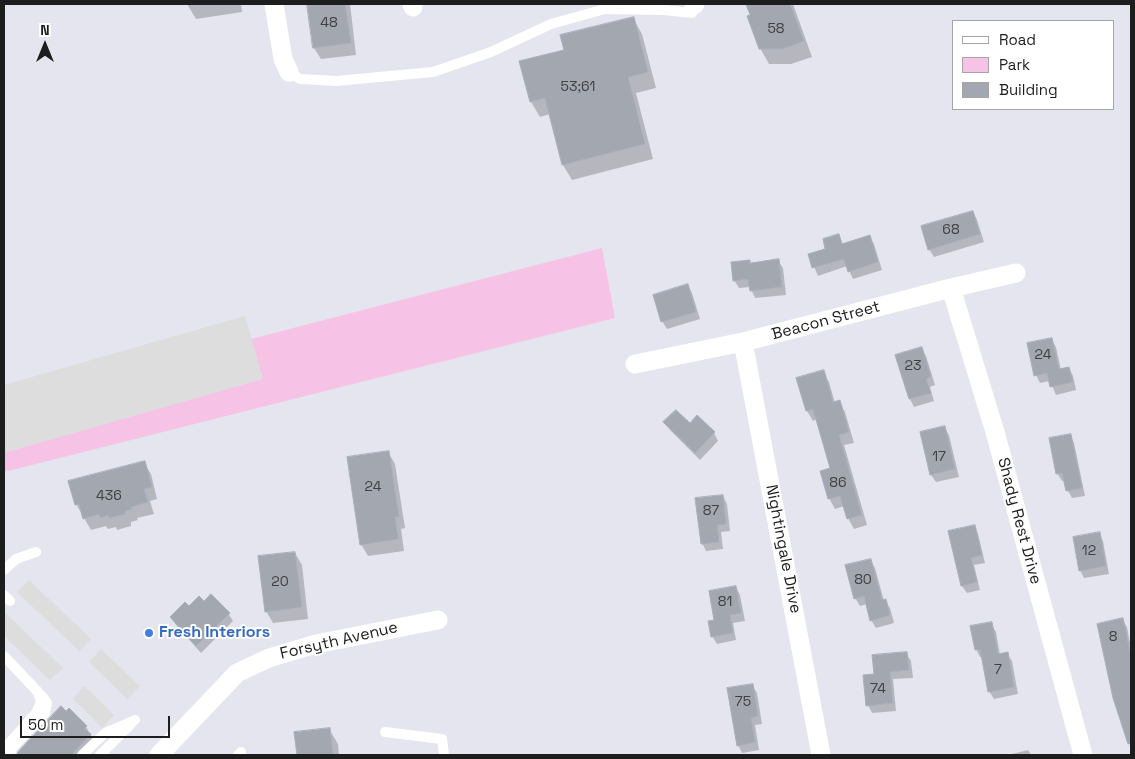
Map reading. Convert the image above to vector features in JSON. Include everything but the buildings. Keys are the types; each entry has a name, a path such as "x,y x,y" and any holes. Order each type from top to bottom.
{"street":[{"path":"274,4 283,59 289,72"},
{"name":"Beacon Street","path":"635,364 743,342 1016,272"},
{"name":"Shady Rest Drive","path":"951,288 994,432 1083,755"},
{"name":"Nightingale Drive","path":"743,342 821,755"},
{"name":"Forsyth Avenue","path":"159,755 216,694 237,673 245,669 269,658 316,644 438,620"}],"lane":[{"path":"289,72 300,79 336,81 433,72 491,52 552,24 605,9 664,10 692,13 695,5"},
{"path":"4,570 16,559 36,552"},
{"path":"4,656 46,703 45,713 12,748 10,755"},
{"path":"4,749 39,708 38,692"},
{"path":"82,755 105,733 135,720 100,755"},
{"path":"386,732 442,739 444,755"}],"green space":[{"path":"602,248 615,318 4,472 4,403"}],"shaded area":[{"path":"245,316 263,379 4,453 4,385"},
{"path":"29,580 91,639 79,651 17,592"},
{"path":"4,612 63,668 50,680 4,636"},
{"path":"101,649 140,686 127,699 89,662"},
{"path":"84,686 114,715 102,728 73,699"}],"place":[{"name":"Fresh Interiors","path":"149,633"}]}
